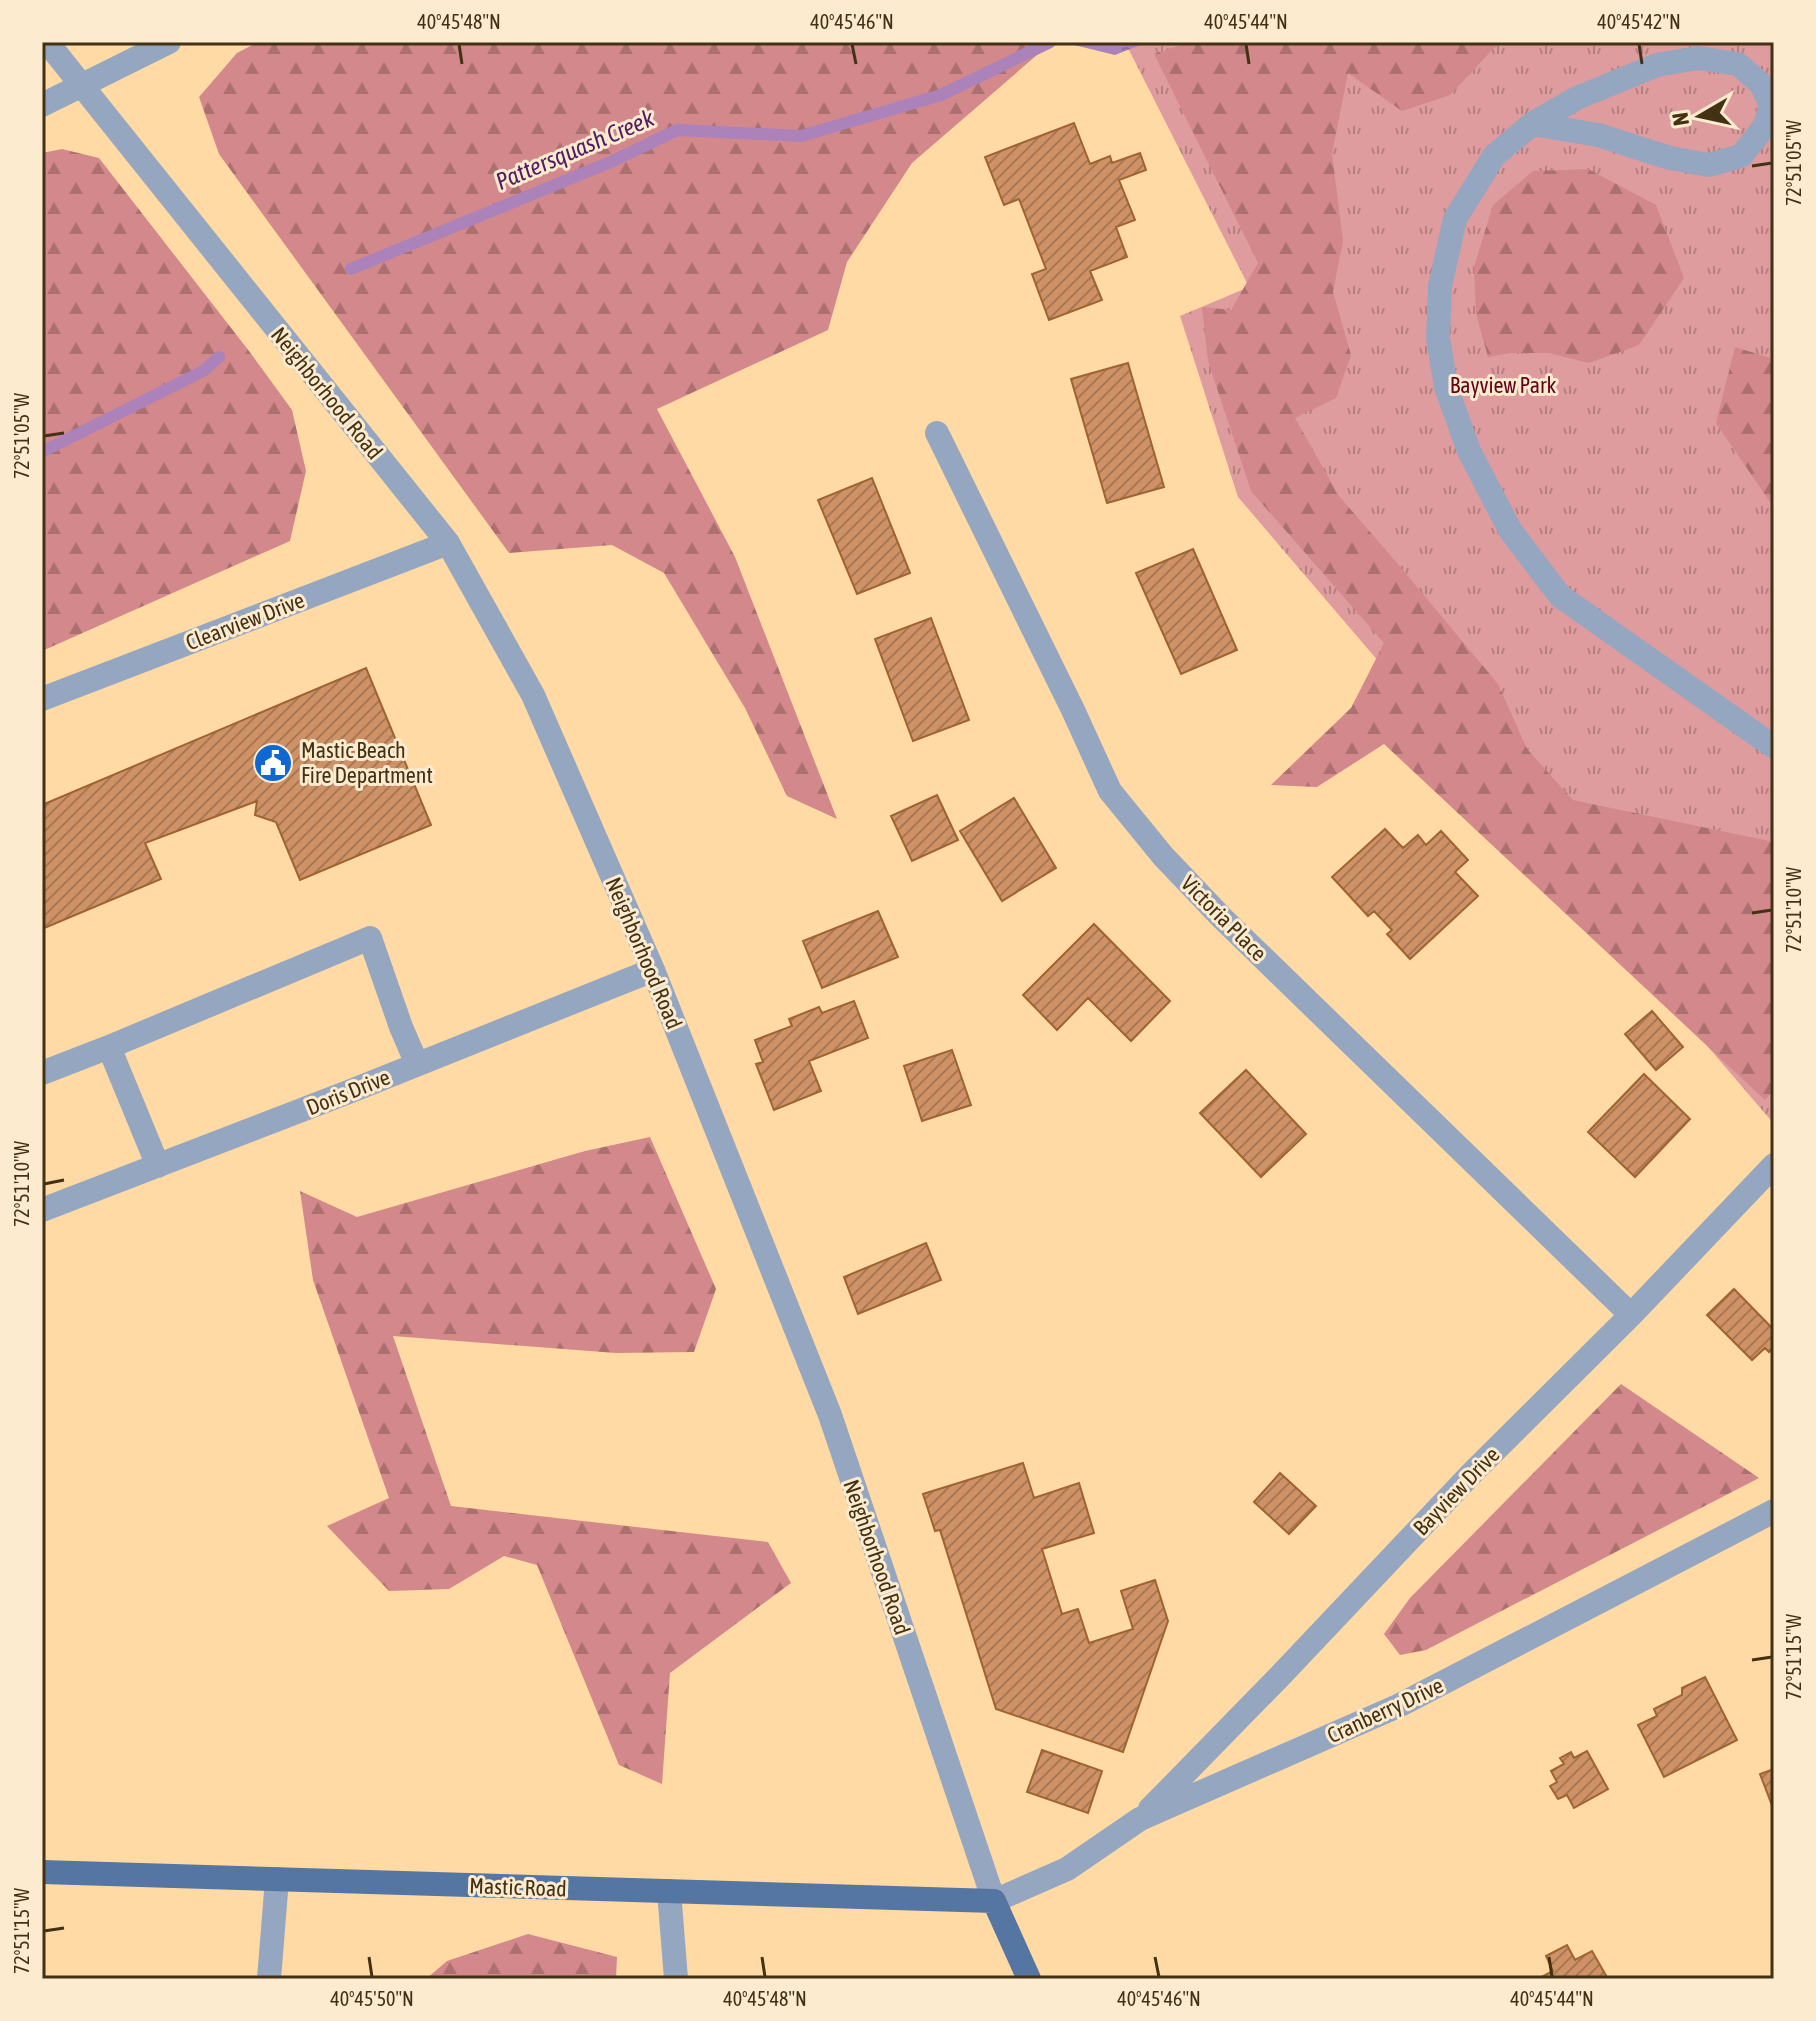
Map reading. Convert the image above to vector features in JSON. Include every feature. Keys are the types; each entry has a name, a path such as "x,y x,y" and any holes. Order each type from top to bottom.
{"main road":[{"name":"Mastic Road","path":"42,1872 994,1901"},
{"name":"Neighborhood Road","path":"994,1901 1029,1979"}],"street":[{"name":"Neighborhood Road","path":"47,42 448,543 533,695 653,970 830,1415 994,1901"},
{"path":"42,105 169,42"},
{"path":"1532,124 1598,135 1670,158 1709,165 1741,156 1765,126 1771,105 1761,84 1738,64 1698,58 1657,65 1577,98 1532,124 1494,156 1455,219 1440,286 1438,338 1446,387 1469,451 1510,530 1560,596 1774,747"},
{"name":"Victoria Place","path":"937,433 1110,791 1163,856 1222,918 1631,1315"},
{"name":"Clearview Drive","path":"42,699 448,543"},
{"path":"42,1073 370,938 417,1064"},
{"name":"Doris Drive","path":"42,1210 653,970"},
{"path":"109,1047 158,1166"},
{"name":"Bayview Drive","path":"1140,1819 1472,1473 1631,1315 1774,1165"},
{"name":"Cranberry Drive","path":"994,1901 1067,1869 1140,1819 1398,1706 1774,1511"},
{"path":"269,1979 277,1879"},
{"path":"669,1891 676,1979"}],"green space":[{"path":"258,42 1052,42 912,163 847,262 828,330 657,409 735,557 837,819 787,796 745,708 664,573 612,545 509,553 219,154 199,97 237,53"},
{"name":"Bayview Park","path":"1144,42 1774,42 1774,1124 1238,497 1180,316 1249,287 1128,48"},
{"path":"1190,42 1504,42 1494,48 1450,95 1402,111 1348,73 1332,154 1343,241 1333,292 1351,355 1336,398 1295,418 1339,496 1498,684 1527,749 1573,800 1774,842 1774,1090 1765,1100 1384,744 1317,787 1271,785 1351,708 1384,643 1251,491 1208,361 1202,307 1231,310 1258,263 1154,54"},
{"path":"62,149 99,158 249,351 292,410 306,471 290,541 42,651 42,153"},
{"path":"1588,169 1656,205 1684,278 1639,345 1589,363 1549,353 1510,353 1488,357 1476,314 1474,267 1493,205 1533,171"},
{"path":"1735,347 1774,359 1774,508 1716,423"},
{"path":"650,1137 716,1289 694,1352 616,1353 393,1336 451,1506 768,1542 791,1583 670,1673 662,1784 619,1765 537,1565 504,1556 449,1589 389,1591 327,1526 389,1498 313,1280 300,1191 357,1217 585,1151"},
{"path":"1621,1384 1759,1478 1426,1650 1400,1655 1384,1634 1410,1598"},
{"path":"528,1934 617,1957 616,1979 426,1979 447,1961"}],"water":[{"path":"1062,42 1148,42 1115,55"}],"building":[{"path":"1074,123 1090,164 1110,156 1112,163 1140,153 1146,170 1119,180 1135,220 1116,227 1127,257 1090,271 1102,300 1049,320 1032,274 1046,269 1019,199 1004,205 985,157"},
{"path":"1128,363 1164,487 1107,503 1071,379"},
{"path":"872,478 910,573 857,594 818,500"},
{"path":"1193,549 1237,650 1181,674 1136,573"},
{"path":"931,618 969,720 913,741 875,639"},
{"name":"Mastic Beach Fire Department","path":"366,668 431,825 300,880 276,822 255,815 257,801 145,843 161,879 42,929 42,805"},
{"path":"937,795 958,840 912,861 891,816"},
{"path":"1014,798 1056,868 1002,901 960,831"},
{"path":"1385,829 1403,848 1418,835 1426,845 1441,831 1468,860 1455,872 1478,896 1410,959 1387,934 1392,930 1374,911 1368,916 1332,877"},
{"path":"878,911 898,957 822,988 803,941"},
{"path":"1094,924 1170,1001 1131,1041 1088,998 1057,1030 1023,995"},
{"path":"854,1001 868,1038 809,1061 821,1091 774,1110 756,1064 763,1062 755,1040 792,1026 789,1019 819,1007 822,1013"},
{"path":"1652,1011 1683,1047 1656,1070 1625,1034"},
{"path":"952,1050 971,1105 922,1121 904,1066"},
{"path":"1246,1070 1306,1134 1261,1177 1200,1113"},
{"path":"1644,1074 1690,1119 1635,1177 1588,1132"},
{"path":"926,1243 941,1280 858,1314 844,1277"},
{"path":"1734,1289 1774,1330 1774,1347 1769,1352 1765,1348 1752,1360 1707,1315"},
{"path":"1023,1463 1034,1498 1079,1483 1094,1533 1042,1549 1062,1614 1078,1609 1089,1643 1133,1629 1121,1591 1155,1580 1168,1621 1123,1752 996,1709 940,1530 935,1531 923,1494"},
{"path":"1280,1473 1316,1506 1289,1534 1254,1502"},
{"path":"1705,1677 1737,1740 1664,1777 1638,1725 1657,1716 1654,1709 1682,1695 1682,1688"},
{"path":"1042,1750 1102,1771 1088,1813 1027,1792"},
{"path":"1587,1751 1608,1789 1574,1808 1567,1795 1558,1799 1550,1786 1557,1782 1551,1771 1564,1764 1560,1758 1571,1752 1574,1758"},
{"path":"1774,1769 1774,1808 1773,1808 1760,1774"},
{"path":"1567,1945 1575,1960 1592,1951 1608,1979 1538,1979 1553,1971 1546,1956"}],"waterway":[{"name":"Pattersquash Creek","path":"351,269 613,161 677,130 801,136 941,95 1050,42"},
{"name":"Pattersquash Creek","path":"42,452 203,371 219,357"}],"place":[{"name":"Mastic Beach Fire Department","path":"273,763"}]}
